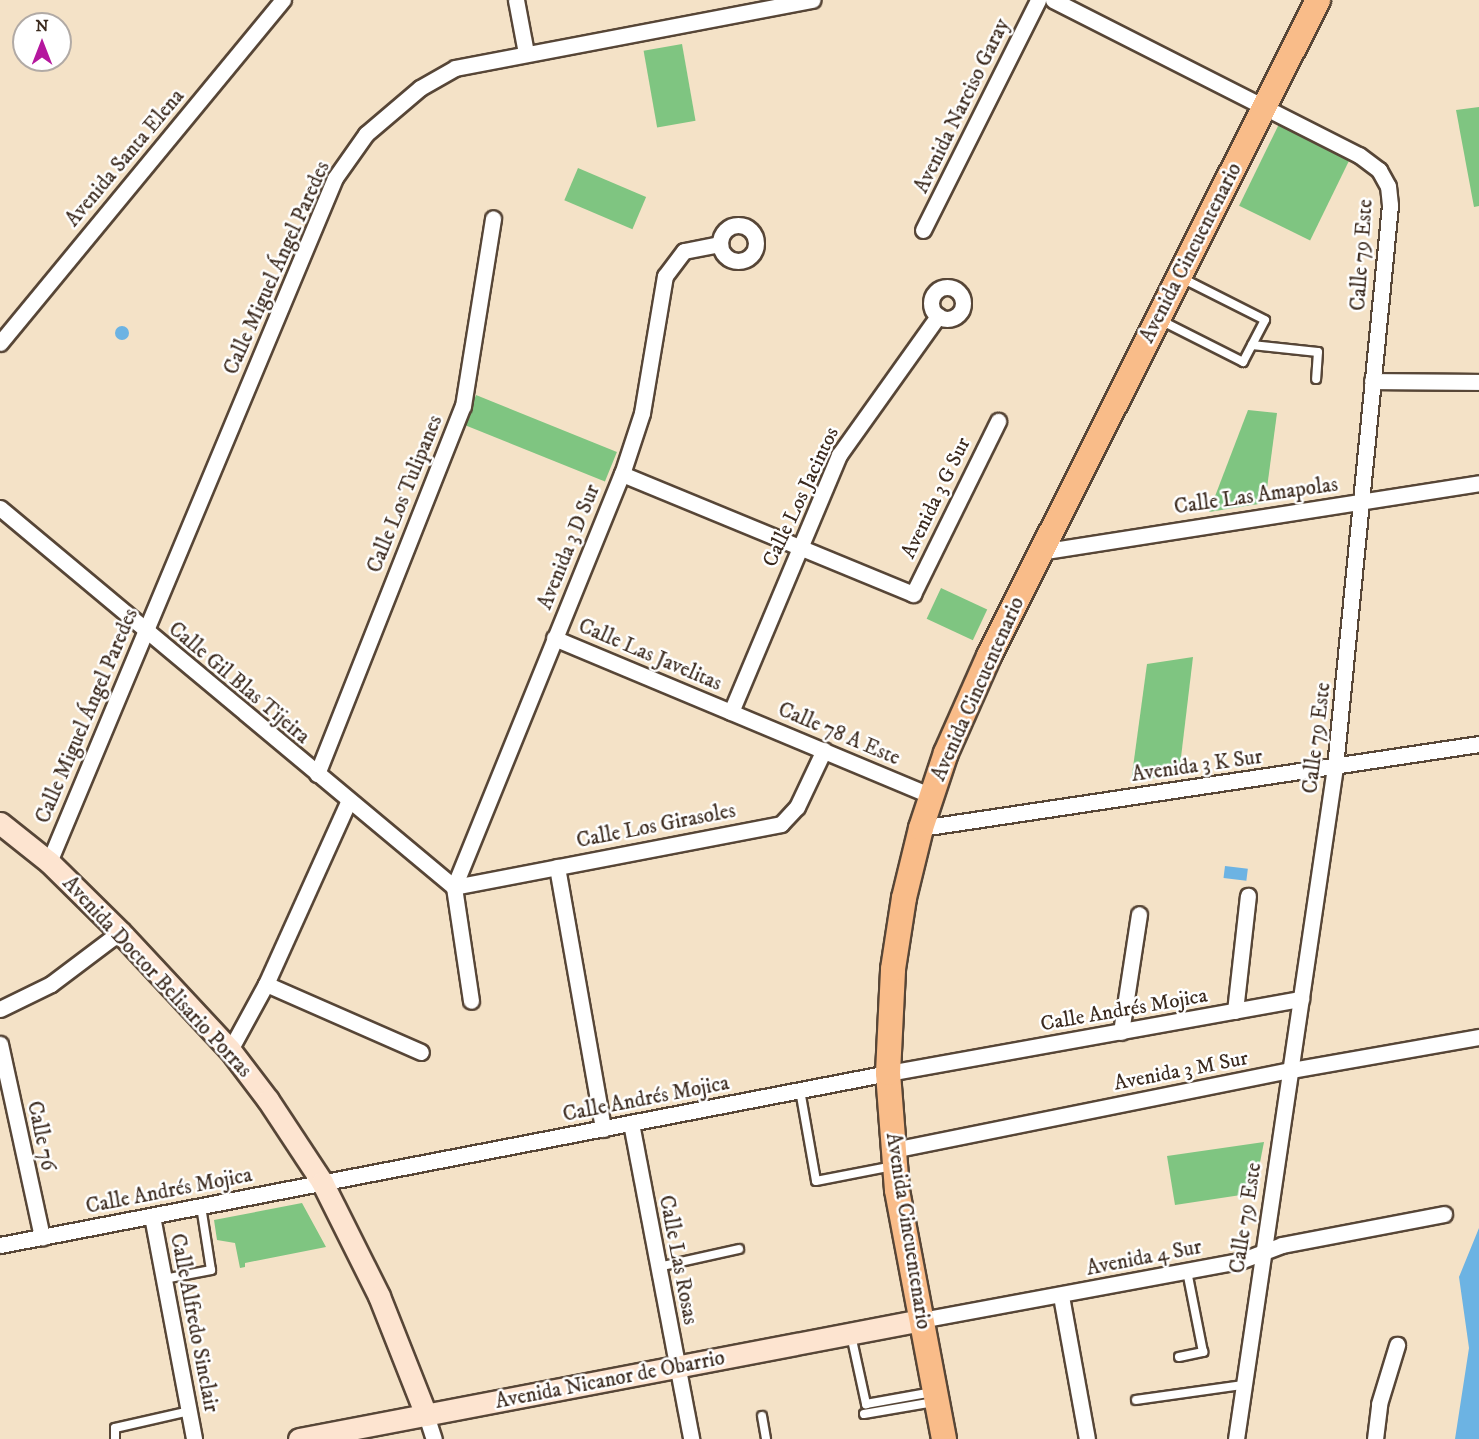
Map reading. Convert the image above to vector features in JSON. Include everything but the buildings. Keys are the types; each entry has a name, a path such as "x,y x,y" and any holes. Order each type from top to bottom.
{"main road":[{"name":"Avenida Cincuentenario","path":"944,1439 894,1158 888,1073 893,969 904,898 921,828 956,731 1040,552 1318,0"}],"street":[{"name":"Avenida Santa Elena","path":"0,343 283,0"},
{"path":"516,0 526,53"},
{"name":"Calle Miguel Ángel Paredes","path":"49,862 335,178 366,134 420,88 455,68 813,0"},
{"name":"Avenida Narciso Garay","path":"923,231 1038,0"},
{"path":"1053,0 1265,106"},
{"name":"Calle 79 Este","path":"1236,1439 1261,1253 1291,1070 1335,767 1390,205 1388,186 1379,170 1359,154 1265,106"},
{"name":"Calle Los Tulipanes","path":"317,774 463,406 493,218"},
{"name":"Avenida 3 D Sur","path":"454,886 622,474 642,413 665,276 684,251 720,244"},
{"name":"Calle Los Jacintos","path":"731,712 839,455 938,316"},
{"path":"1372,381 1479,382"},
{"name":"Avenida 3 G Sur","path":"801,545 912,594 998,421"},
{"path":"622,474 801,545"},
{"name":"Calle Las Amapolas","path":"1040,552 1479,483"},
{"name":"Calle Gil Blas Tijeira","path":"0,508 348,802 454,886"},
{"name":"Calle Las Javelitas","path":"554,638 731,712"},
{"name":"Calle 78 A Este","path":"731,712 932,796"},
{"name":"Avenida 3 K Sur","path":"921,828 1479,744"},
{"name":"Calle Los Girasoles","path":"454,886 781,824 797,807 824,750"},
{"path":"230,1050 266,984 348,802"},
{"name":"Avenida Doctor Belisario Porras","path":"0,823 49,862 120,932 230,1050 322,1182 379,1296 434,1439"},
{"path":"557,867 603,1129"},
{"path":"454,886 471,1001"},
{"path":"1235,1011 1248,896"},
{"path":"1121,1032 1138,914"},
{"path":"0,1009 51,984 120,932"},
{"path":"266,984 421,1052"},
{"name":"Calle Andrés Mojica","path":"0,1245 888,1073 1301,999"},
{"name":"Avenida 3 M Sur","path":"894,1158 1291,1070 1479,1037"},
{"name":"Calle 76","path":"0,1044 42,1237"},
{"name":"Calle Las Rosas","path":"630,1123 690,1439"},
{"name":"Avenida 4 Sur","path":"921,1320 1061,1296 1186,1271 1261,1253 1282,1245 1444,1214"},
{"name":"Calle Alfredo Sinclair","path":"152,1216 195,1439"},
{"path":"1061,1296 1087,1439"},
{"name":"Avenida Nicanor de Obarrio","path":"299,1439 921,1320"},
{"path":"1375,1439 1379,1404 1397,1345"}],"lane":[{"path":"1158,319 1244,362 1265,320 1179,277"},
{"path":"1252,345 1318,352 1316,379"},
{"path":"800,1090 816,1181 894,1158"},
{"path":"164,1279 211,1269 201,1206"},
{"path":"658,1267 739,1249"},
{"path":"1179,1357 1203,1352 1186,1271"},
{"path":"851,1334 866,1404 936,1397"},
{"path":"1136,1400 1244,1385"},
{"path":"864,1414 936,1397"},
{"path":"115,1439 115,1428 189,1411"},
{"path":"762,1416 766,1439"}],"green space":[{"path":"682,44 696,121 657,128 644,51"},
{"path":"1479,107 1479,206 1474,207 1456,110"},
{"path":"1279,124 1350,159 1310,240 1239,206"},
{"path":"578,168 646,197 632,229 564,200"},
{"path":"476,395 617,452 605,482 464,425"},
{"path":"1248,410 1277,413 1265,503 1209,512"},
{"path":"941,588 987,610 973,640 927,619"},
{"path":"1193,657 1179,774 1131,782 1147,664"},
{"path":"1264,1142 1254,1193 1175,1205 1167,1156"},
{"path":"302,1203 326,1247 245,1263 245,1267 240,1268 235,1243 217,1240 214,1220"}],"water":[{"path":"122,326 127,328 129,333 127,338 122,340 117,338 115,333 117,328"},
{"path":"1225,866 1248,869 1246,881 1224,878"},
{"path":"1479,1228 1479,1439 1455,1439 1469,1348 1459,1277"}]}
